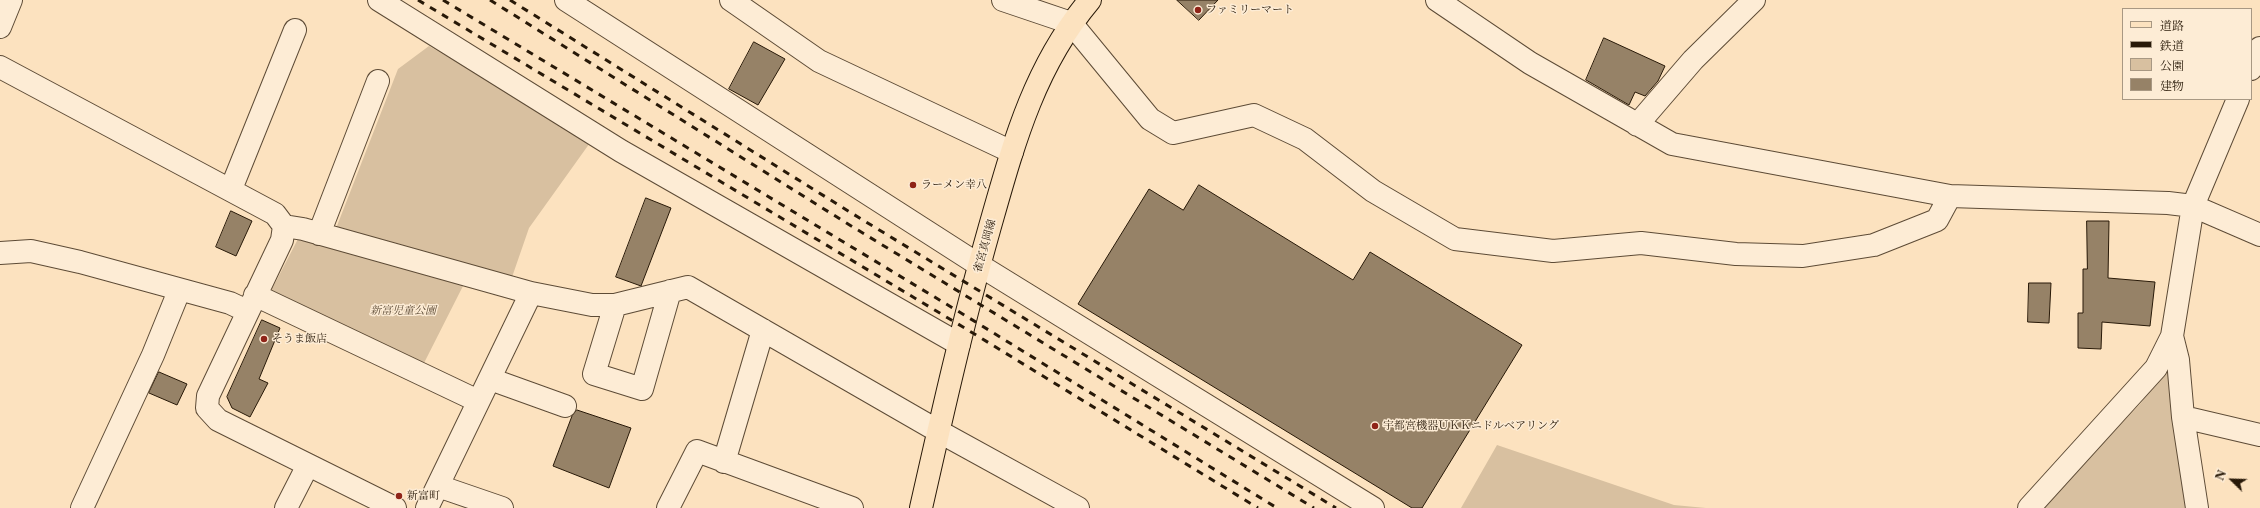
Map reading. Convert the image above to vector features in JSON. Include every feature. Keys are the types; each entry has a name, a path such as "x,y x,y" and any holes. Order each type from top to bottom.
{"main road":[{"name":"雀宮真岡線","path":"921,508 938,431 979,265 1012,152 1036,84 1071,23 1090,0"}],"street":[{"path":"0,27 11,0"},
{"path":"379,0 621,151 959,344"},
{"path":"566,0 979,265 1373,508"},
{"path":"731,0 819,61 1012,152"},
{"path":"1003,0 1071,23 1150,119 1173,133 1254,115 1305,139 1373,191 1455,239 1553,252 1641,243 1736,254 1803,256 1874,245 1937,220 1950,196"},
{"path":"1438,0 1530,64 1672,144 1950,196 2168,203 2193,206 2260,235"},
{"path":"1637,125 1693,60 1754,0"},
{"path":"231,189 295,30"},
{"path":"2252,67 2260,48"},
{"path":"0,67 231,189 275,214 284,226 303,229 531,293 592,305 615,305 688,287 938,431 1078,508"},
{"path":"319,234 378,81"},
{"path":"2029,508 2156,368 2172,336 2193,206 2238,100"},
{"path":"284,226 282,240 208,396 207,408 218,420 395,508"},
{"path":"0,253 31,251 80,262 230,304 251,303 478,401"},
{"path":"82,508 153,355 179,290"},
{"path":"615,305 594,374 642,389 670,292"},
{"path":"427,508 531,293"},
{"path":"724,462 763,330"},
{"path":"2172,336 2178,360 2183,417 2197,508"},
{"path":"490,379 565,406"},
{"path":"2183,417 2260,435"},
{"path":"668,508 697,451 852,508"},
{"path":"286,508 308,465"},
{"path":"438,486 502,508"}],"green space":[{"path":"429,46 592,140 529,228 511,280 335,231 398,69"},
{"name":"新富児童公園","path":"300,235 464,284 422,367 271,291"},
{"path":"2168,364 2192,508 2042,508 2141,403"},
{"path":"1497,445 1674,505 1706,508 1461,508"}],"building":[{"name":"ファミリーマート","path":"1177,0 1218,0 1199,20"},
{"path":"1604,38 1665,66 1658,81 1645,96 1635,92 1629,105 1586,80"},
{"path":"754,42 785,59 758,105 729,89"},
{"name":"宇都宮機器ＵＫＫニドルベアリング","path":"1199,185 1353,280 1370,252 1522,345 1422,508 1412,508 1078,304 1149,189 1183,210"},
{"path":"646,198 671,208 641,286 616,277"},
{"path":"231,211 252,221 236,256 216,247"},
{"path":"2087,221 2109,221 2108,278 2155,282 2150,326 2102,322 2101,349 2078,348 2078,313 2083,313 2083,269 2087,269"},
{"path":"2029,283 2051,283 2049,323 2028,322"},
{"path":"262,320 280,328 259,379 268,383 250,417 232,408 227,397"},
{"path":"159,372 187,384 177,405 149,393"},
{"path":"577,410 631,428 609,488 553,466 572,416"}],"railway":[{"path":"418,0 963,327 1258,508"},
{"path":"443,0 966,316 1277,508"},
{"path":"490,0 848,224 1314,508"},
{"path":"510,0 853,214 1336,508"}],"place":[{"name":"ファミリーマート","path":"1198,10"},
{"name":"ラーメン幸八","path":"913,185"},
{"name":"そうま飯店","path":"264,339"},
{"name":"宇都宮機器ＵＫＫニドルベアリング","path":"1375,426"},
{"name":"新富町","path":"399,496"}]}
